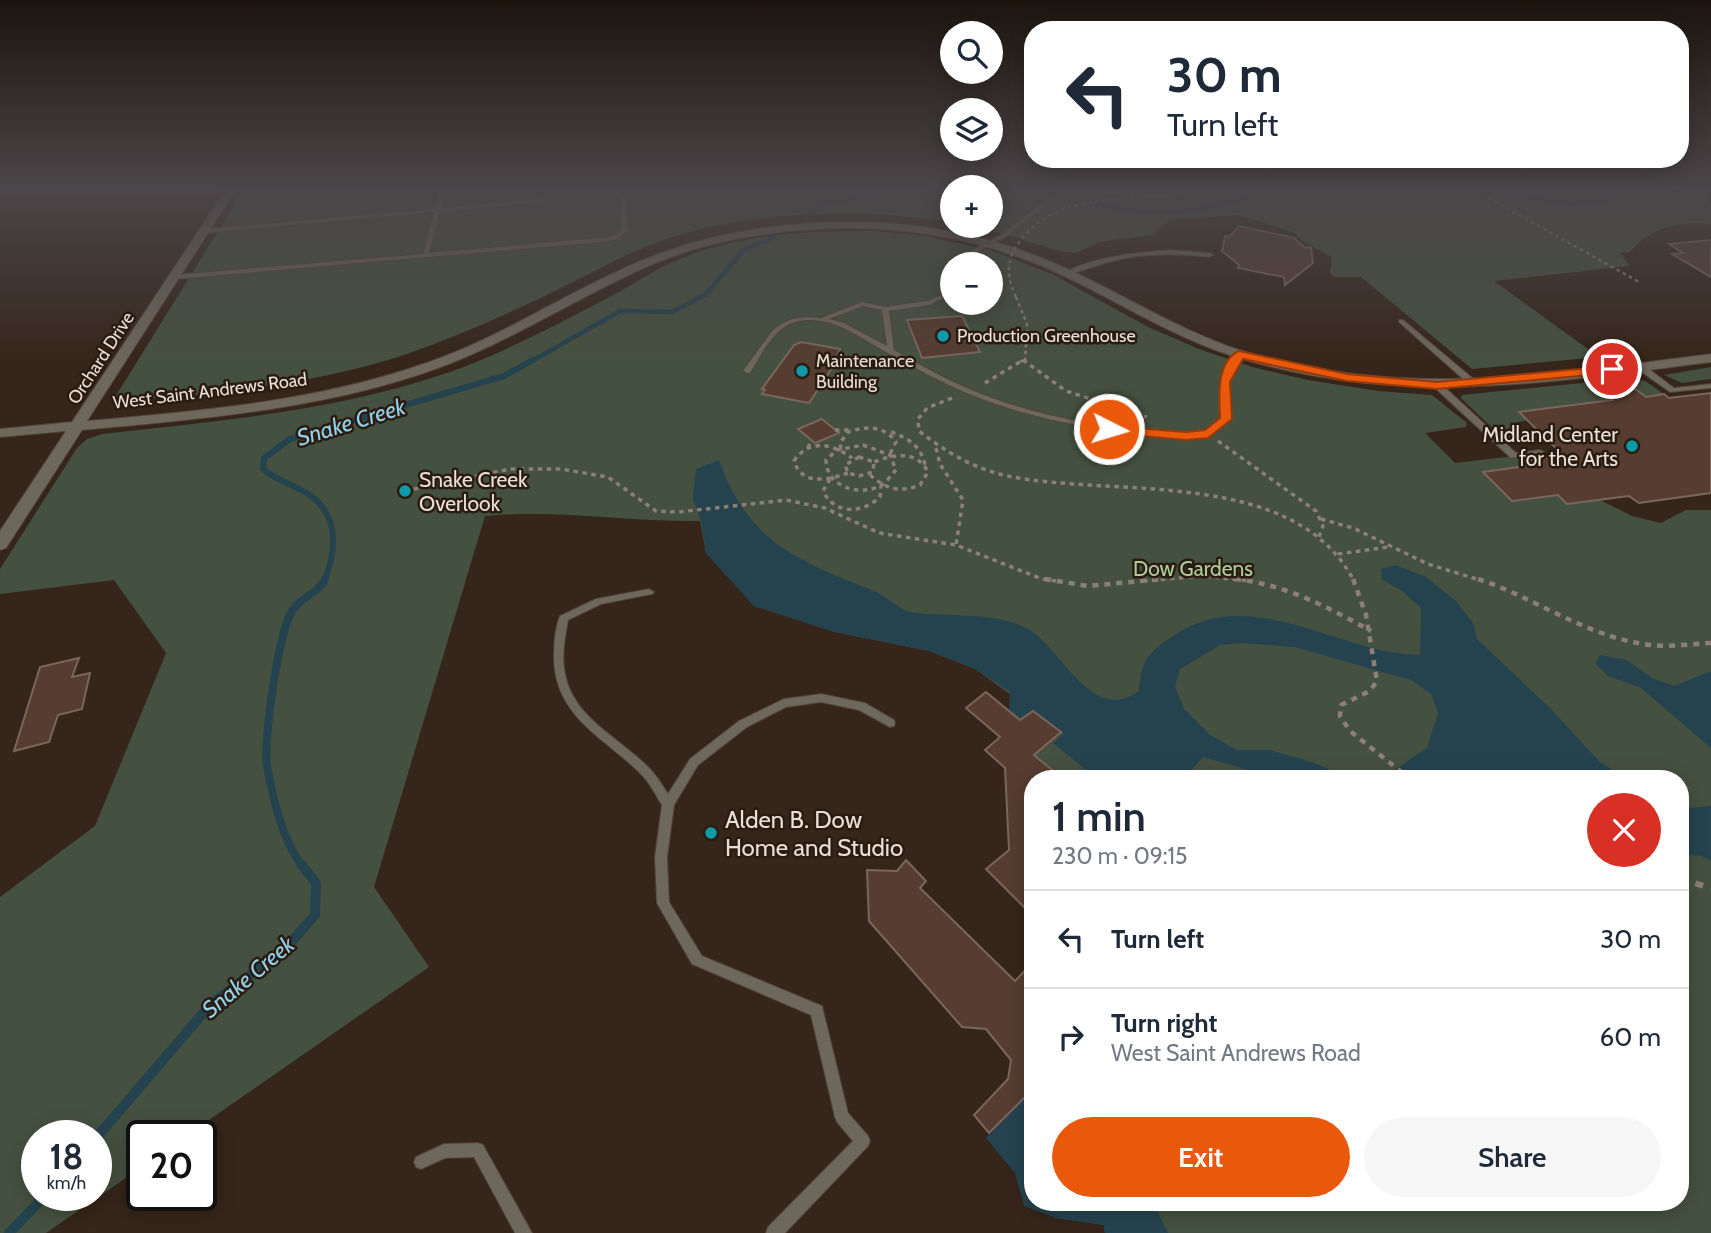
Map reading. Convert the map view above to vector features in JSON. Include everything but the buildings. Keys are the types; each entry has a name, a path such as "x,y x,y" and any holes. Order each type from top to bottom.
{"street":[{"name":"Orchard Drive","path":"0,544 193,249"},
{"name":"West Saint Andrews Road","path":"0,433 255,408 341,392 390,379 502,336 649,262 695,249"},
{"name":"West Saint Andrews Road","path":"1002,249 1067,274 1178,331 1239,354 1347,378 1437,385 1474,384 1711,358"}],"lane":[{"path":"425,256 427,249"},
{"path":"174,277 513,249"},
{"path":"1067,274 1134,253 1175,251 1210,255"},
{"path":"824,319 862,304 885,309 929,303 940,298"},
{"path":"885,309 891,350"},
{"path":"747,371 772,333 785,323 803,318 824,319 842,324 969,391 1037,415 1109,429 1186,436 1208,434 1226,419 1224,382 1239,354"},
{"path":"1401,321 1474,384"},
{"path":"1639,366 1673,390 1711,386"},
{"path":"1437,385 1514,456 1540,452"},
{"path":"649,592 599,601 563,618 557,670 566,695 592,726 645,771 668,804"},
{"path":"774,1233 863,1141 842,1117 826,1059 817,1011 697,960 663,903 662,857 668,804 694,762 743,724 783,703 821,698 861,706 890,723"},
{"path":"421,1162 444,1151 478,1150 524,1233"}],"path":[{"path":"1013,249 1007,260 1011,288 1027,324 1023,360"},
{"path":"1580,249 1639,282"},
{"path":"1023,360 969,391 927,408 918,419 919,431 936,448 963,464 1045,483 1171,489 1221,497 1269,512 1319,537 1338,554 1354,584 1371,631 1376,676 1370,691 1341,705 1340,716 1350,731 1399,770"},
{"path":"1023,360 1049,384 1064,392 1158,420"},
{"path":"835,430 866,427 886,430 914,443 924,458 926,466 926,479 920,485 880,497 871,506 849,510 830,504 819,484 800,474 794,461 797,455 808,448 822,445 841,449 863,445 890,455 911,456 926,466"},
{"path":"830,480 824,468 827,459 841,449 842,437 852,430"},
{"path":"841,449 852,458 865,458 874,462 890,455 896,442 886,430"},
{"path":"1208,434 1309,505 1324,526 1319,537"},
{"path":"808,448 811,440"},
{"path":"936,448 940,464 964,500 956,545"},
{"path":"880,497 881,486 891,479 896,470 890,455"},
{"path":"848,473 845,465 852,458"},
{"path":"823,491 830,480 848,473 870,475 876,469 874,462"},
{"path":"405,491 498,471 561,469 608,477 656,511 678,512 746,502 786,500 825,508 879,533 956,545 1042,579 1088,586 1201,576 1251,581 1320,602 1371,631"},
{"path":"870,475 881,486"},
{"path":"808,478 830,480 851,489 881,486 901,490"},
{"path":"1320,519 1353,528 1389,547 1502,587 1573,622 1607,634 1651,645 1711,643"},
{"path":"1338,554 1389,547"},
{"path":"1689,882 1711,888"}],"green space":[{"path":"207,249 643,249 488,322 404,355 368,366 296,381 112,402"},
{"name":"Dow Gardens","path":"710,249 990,250 995,252 940,252 940,315 1003,315 1003,255 1052,274 1148,327 1199,349 1252,367 1308,380 1378,391 1432,395 1467,423 1466,427 1425,433 1455,463 1523,455 1529,460 1521,461 1526,466 1512,501 1558,495 1568,504 1600,500 1632,516 1661,523 1686,510 1711,510 1711,1233 1105,1233 1104,1225 1056,1218 1049,1211 1689,1211 1689,770 1052,770 1034,755 1061,731 975,669 929,651 835,632 754,606 706,553 700,521 512,514 485,516 374,887 429,967 209,1120 126,1120 126,1178 112,1188 112,1120 21,1120 21,1211 78,1211 46,1233 0,1233 0,897 95,826 166,653 114,580 0,594 0,569 77,448 87,439 102,434 278,413 364,396 450,372 555,325 682,258"},
{"path":"1052,249 1085,249 1076,253 1064,252"},
{"path":"1316,249 1633,249 1630,252 1620,253 1630,266 1494,281 1599,357 1472,369 1361,277 1334,277 1330,273 1332,257"},
{"path":"1711,367 1711,379 1682,383 1664,375"},
{"path":"1632,378 1645,381 1664,394 1646,397 1634,388 1603,392 1612,400 1520,412 1528,420 1515,423 1537,441 1515,443 1505,440 1461,398 1462,395"}],"water":[{"path":"719,460 745,511 761,530 800,558 879,593 911,612 985,617 1026,628 1039,637 1091,691 1106,698 1122,699 1139,691 1147,658 1173,636 1203,621 1233,616 1264,618 1389,652 1420,655 1421,608 1401,590 1382,580 1381,569 1396,565 1426,577 1456,601 1473,623 1477,639 1550,708 1600,762 1613,770 1395,770 1427,748 1438,713 1431,694 1411,680 1294,647 1240,643 1220,645 1180,669 1175,687 1184,709 1210,735 1237,750 1270,750 1330,770 1248,770 1203,757 1192,770 1086,770 1053,743 1064,733 1033,711 1020,720 1009,711 1010,692 975,669 929,651 835,632 754,606 706,553 701,521 693,499 696,469"},
{"path":"1600,655 1627,660 1652,678 1674,686 1711,671 1711,748 1641,688 1608,676 1595,663"},
{"path":"1711,806 1711,861 1702,856 1689,855 1689,808"},
{"path":"1024,1098 1024,1206 1015,1173 986,1138"},
{"path":"1037,1211 1157,1211 1168,1233 1105,1233 1104,1225 1056,1218"}],"waterway":[{"name":"Snake Creek","path":"530,362 620,311 672,312 705,295 747,249"},
{"name":"Snake Creek","path":"324,580 333,547 327,514 311,496 263,469 264,458 290,439 504,376 533,360"},
{"name":"Snake Creek","path":"302,866 289,844 275,805 267,766 267,734 273,684 288,619 294,608 324,580"},
{"name":"Snake Creek","path":"111,1120 211,1004 284,950 315,915 316,883 301,864"},
{"name":"Snake Creek","path":"9,1233 30,1211"}],"place":[{"name":"Production Greenhouse","path":"943,336"},
{"name":"Maintenance Building","path":"802,371"},
{"name":"Midland Center for the Arts","path":"1632,446"},
{"name":"Snake Creek Overlook","path":"405,491"},
{"name":"Alden B. Dow Home and Studio","path":"711,833"}],"route":[{"path":"1109,429 1186,436 1208,434 1220,427 1226,419 1224,382 1239,354 1308,371 1387,383 1474,384 1612,369"}]}
